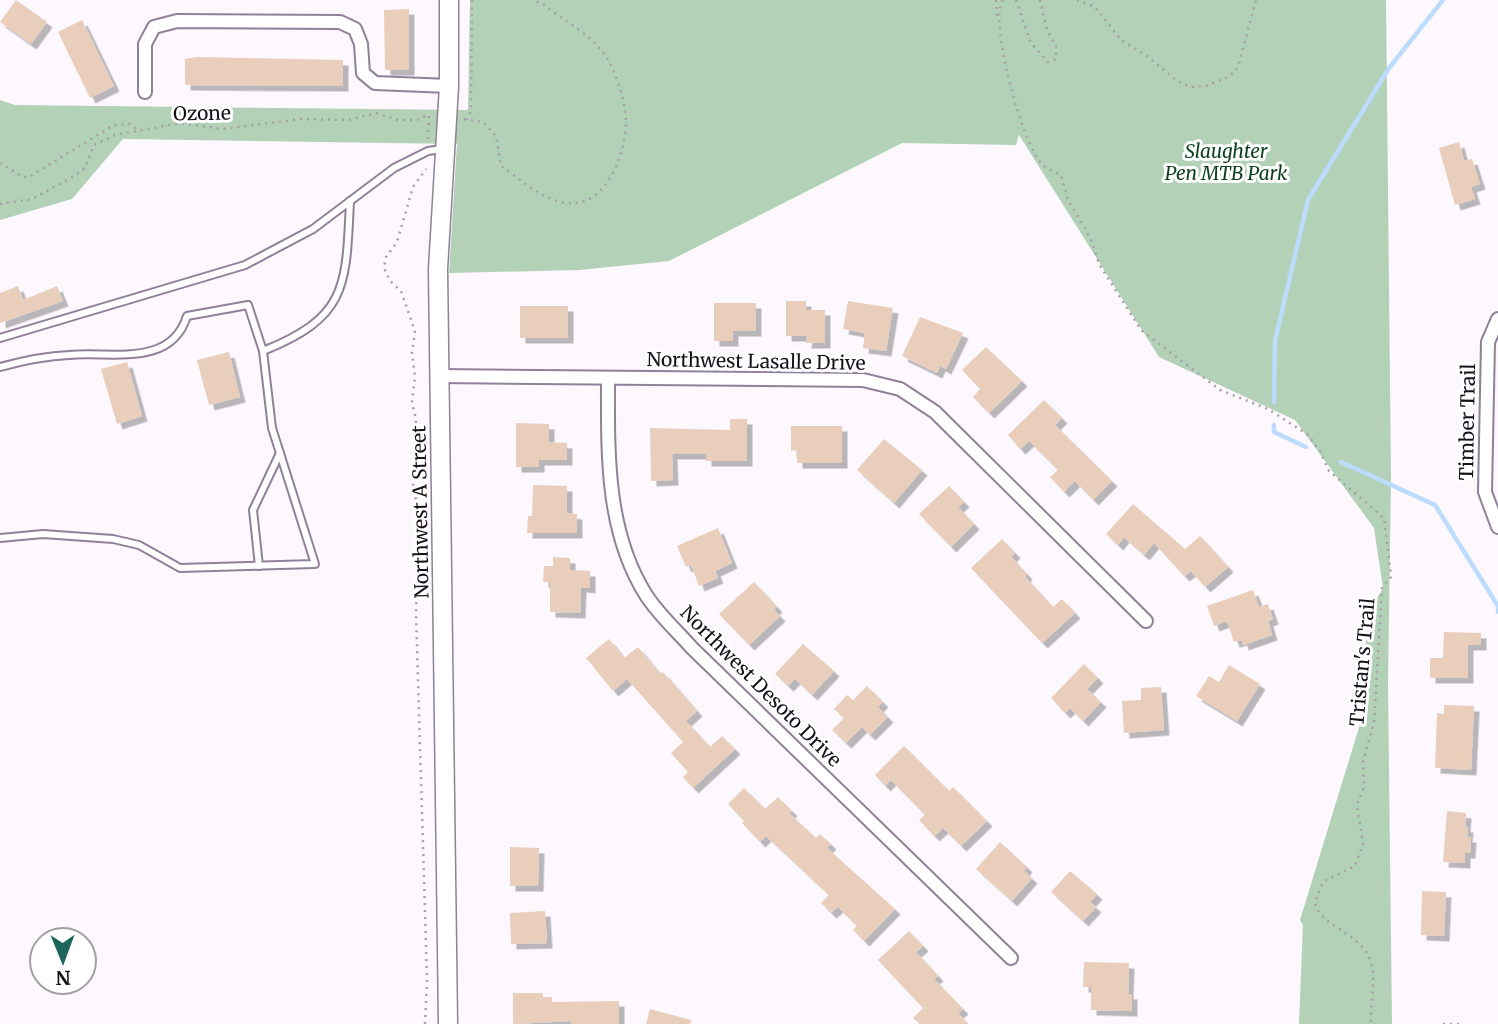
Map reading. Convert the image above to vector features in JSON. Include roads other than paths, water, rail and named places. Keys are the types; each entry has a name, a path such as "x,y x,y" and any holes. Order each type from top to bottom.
{"street":[{"name":"Northwest A Street","path":"448,1024 438,269 449,86 449,0"},
{"path":"145,92 145,44 154,27 177,21 340,22 355,29 361,44 363,73 375,83 449,86"},
{"name":"Timber Trail","path":"1498,319 1488,342 1485,492 1498,527"},
{"name":"Northwest Lasalle Drive","path":"439,376 863,380 900,389 935,412 1146,621"},
{"name":"Northwest Desoto Drive","path":"608,378 611,494 623,542 646,595 692,648 1011,958"}],"lane":[{"path":"0,338 244,265 313,229 394,168 428,151 444,149"},
{"path":"262,351 298,337 318,322 338,296 348,249 350,201"},
{"path":"0,367 70,355 131,355 154,351 174,342 183,330 187,316 248,305 262,351 272,428 316,564 180,568 139,545 113,539 43,534 0,538"},
{"path":"259,566 253,510 280,453"}],"waterway":[{"path":"1274,402 1275,341 1308,200 1389,68 1443,0"},
{"path":"1274,425 1274,432 1306,447"},
{"path":"1341,462 1435,505 1498,606 1498,612"}],"park label":[{"name":"Slaughter Pen MTB Park","path":"1226,162"}]}
